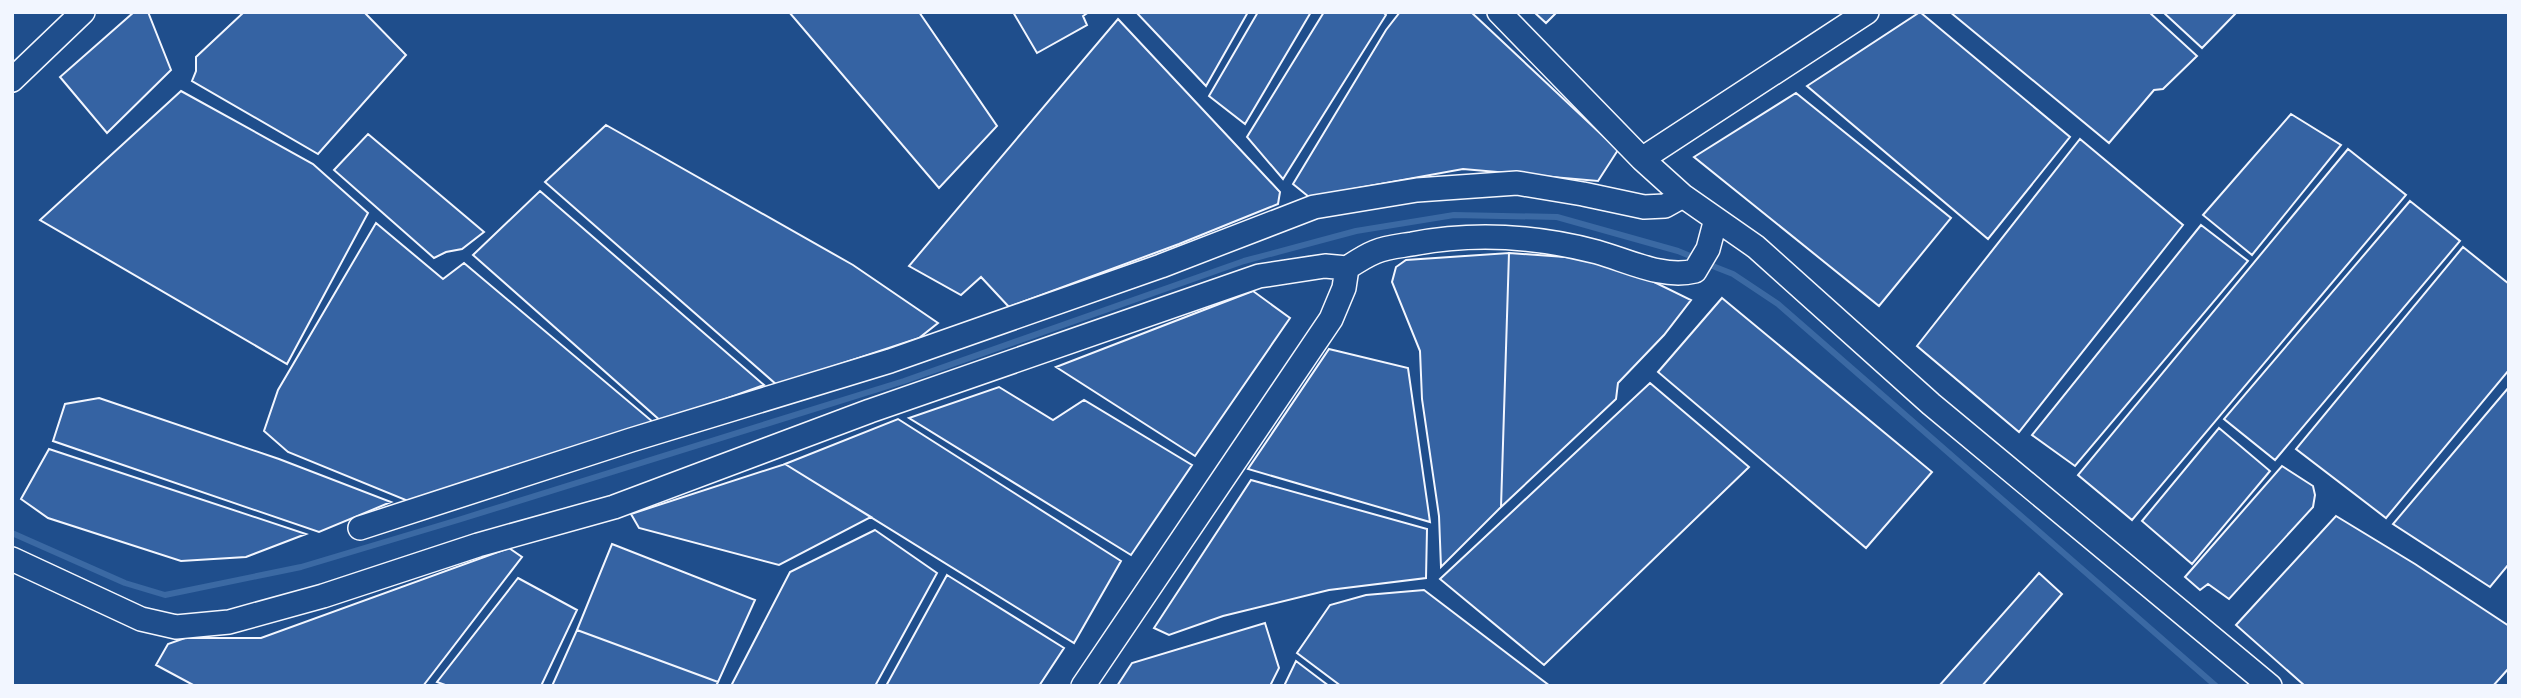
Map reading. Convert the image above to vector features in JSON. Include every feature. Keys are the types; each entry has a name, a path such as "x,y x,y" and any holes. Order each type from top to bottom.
{"street":[{"path":"12,80 83,12"},
{"path":"1499,12 1642,159 1683,196 1756,247 1931,404 2270,686"},
{"path":"1642,159 1867,12"},
{"path":"360,528 631,440 890,361 1161,265 1314,207 1417,190 1517,183 1644,207 1665,206 1683,196"},
{"path":"12,559 141,619 176,627 229,622 323,596 478,545 614,507 870,411 1259,275 1325,265 1347,268 1377,251 1441,238 1497,236 1564,243 1660,272 1680,274 1695,271 1708,249 1716,219"},
{"path":"1083,686 1331,319 1345,288 1347,268"}],"building":[{"path":"134,12 148,12 171,70 107,133 60,77"},
{"path":"244,12 364,12 406,55 318,154 192,81 196,71 196,57"},
{"path":"789,12 919,12 997,126 939,188"},
{"path":"1013,12 1089,12 1083,16 1087,25 1037,53"},
{"path":"1136,12 1248,12 1206,86"},
{"path":"1258,12 1311,12 1245,124 1209,96"},
{"path":"1324,12 1383,12 1386,15 1283,179 1247,137"},
{"path":"1400,12 1471,12 1618,150 1598,181 1463,169 1309,197 1293,184 1386,30"},
{"path":"1534,12 1557,12 1546,23"},
{"path":"1920,12 2070,137 1988,239 1807,86"},
{"path":"1950,12 2149,12 2197,56 2163,89 2154,90 2109,143"},
{"path":"2163,12 2237,12 2202,48"},
{"path":"1118,19 1280,192 1278,204 1009,307 981,277 961,295 909,266"},
{"path":"181,91 313,164 368,213 287,364 40,220"},
{"path":"1796,93 1951,218 1879,306 1694,157"},
{"path":"2291,114 2341,145 2252,255 2203,215"},
{"path":"606,125 853,265 938,323 919,338 777,385 545,182"},
{"path":"368,134 484,232 462,249 434,258 334,170"},
{"path":"2080,139 2183,225 2019,432 1917,346"},
{"path":"2348,149 2406,195 2132,520 2078,475"},
{"path":"540,191 764,385 662,422 473,255"},
{"path":"2410,201 2460,241 2275,460 2224,419"},
{"path":"376,223 443,279 464,263 653,422 408,501 288,452 264,431 278,390"},
{"path":"2201,225 2248,261 2075,466 2032,435"},
{"path":"2463,247 2509,284 2509,370 2386,518 2296,449"},
{"path":"1509,253 1501,507 1441,567 1439,516 1422,399 1420,351 1392,282 1396,267 1406,260"},
{"path":"1509,253 1579,258 1650,280 1691,300 1664,335 1618,383 1616,399 1501,507"},
{"path":"1253,291 1290,318 1195,456 1056,367"},
{"path":"1722,298 1932,472 1866,548 1658,372"},
{"path":"1329,349 1408,368 1430,522 1248,469"},
{"path":"1650,383 1749,467 1544,665 1440,579"},
{"path":"999,387 1053,420 1084,400 1192,465 1131,555 909,418"},
{"path":"2509,387 2509,564 2490,587 2393,524"},
{"path":"99,398 279,459 391,502 319,532 53,441 65,404"},
{"path":"898,419 1121,561 1074,643 785,464"},
{"path":"2219,428 2270,471 2192,564 2142,521"},
{"path":"49,449 306,534 246,557 181,561 48,518 21,499"},
{"path":"785,464 871,517 779,565 639,528 631,514"},
{"path":"2282,466 2313,486 2313,507 2229,599 2208,584 2200,590 2185,577"},
{"path":"1251,480 1427,529 1426,578 1329,590 1223,616 1169,635 1154,628"},
{"path":"2336,516 2509,626 2509,668 2493,686 2305,686 2236,625"},
{"path":"875,530 937,573 875,686 731,686 790,572"},
{"path":"612,544 755,600 718,682 577,630"},
{"path":"509,548 522,557 423,686 195,686 156,665 168,644 185,638 261,638"},
{"path":"2039,573 2062,594 1982,686 1939,686"},
{"path":"947,575 1064,648 1039,686 886,686"},
{"path":"518,578 577,610 541,686 448,686 437,682"},
{"path":"1424,590 1550,686 1341,686 1297,653 1330,605 1366,595"},
{"path":"1265,623 1279,668 1270,686 1117,686 1132,663"},
{"path":"577,630 718,682 716,686 552,686"},
{"path":"1296,661 1329,686 1284,686"}],"waterway":[{"path":"12,533 125,583 165,595 301,567 458,520 904,381 1244,261 1356,231 1454,215 1557,217 1695,258"},
{"path":"1705,263 1733,274 1778,304 2216,686"}]}
